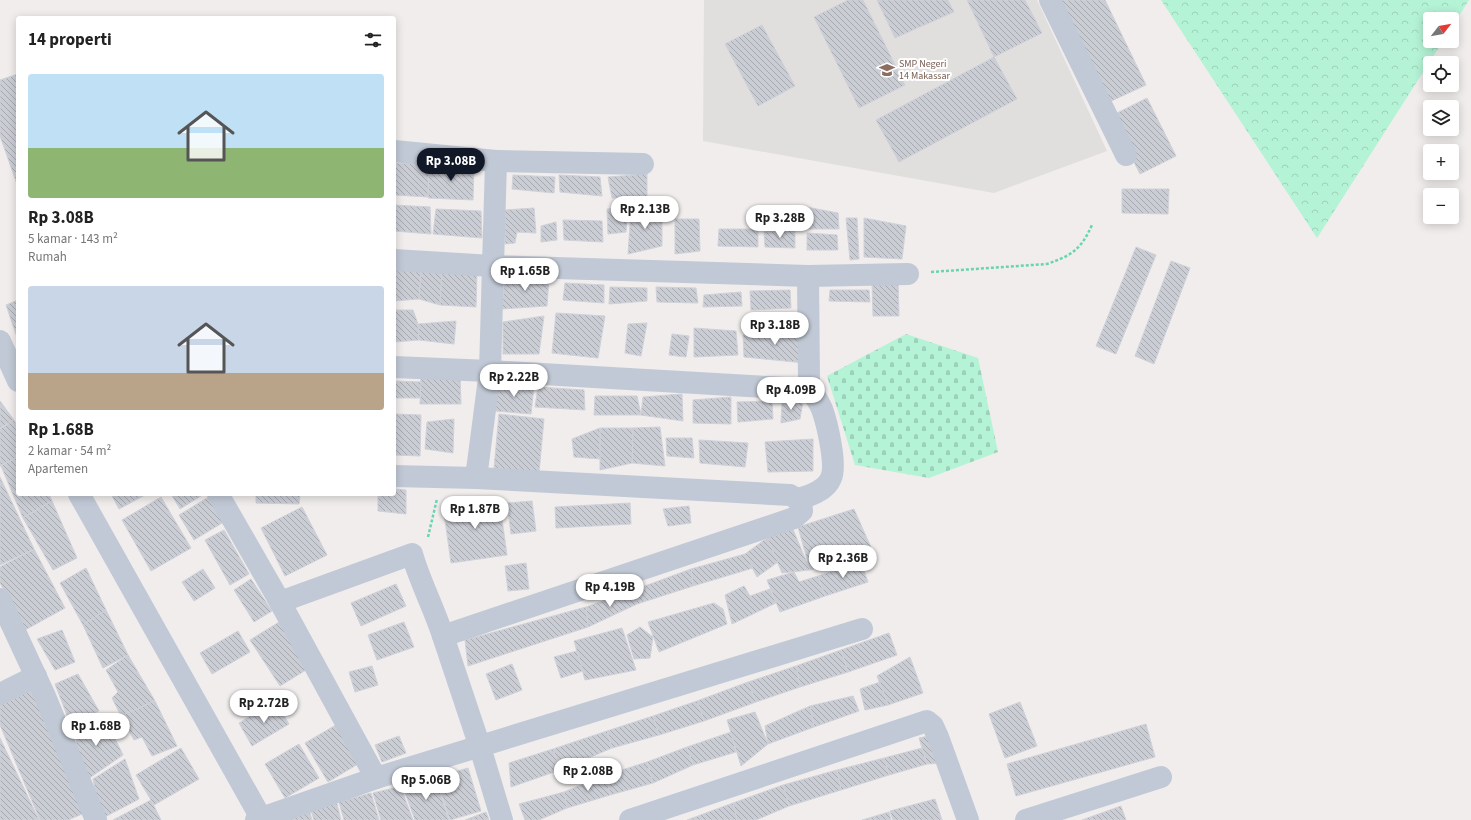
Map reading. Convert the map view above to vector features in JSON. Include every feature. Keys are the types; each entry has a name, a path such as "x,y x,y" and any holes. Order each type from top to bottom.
{"street":[{"path":"1050,0 1126,155"},
{"path":"396,152 496,161 643,164"},
{"path":"476,478 490,371 496,161"},
{"path":"396,260 492,266 808,276 908,274"},
{"path":"396,367 801,389 807,386 809,380 808,276"},
{"path":"0,341 16,377"},
{"path":"798,499 810,495 826,485 831,478 833,470 826,424 821,408 807,386"},
{"path":"396,476 476,478 790,495 798,499 802,505 802,512 794,518 443,636"},
{"path":"81,496 258,819 376,778 862,629"},
{"path":"219,496 280,602 376,778"},
{"path":"280,602 412,554 443,636 480,747 502,820"},
{"path":"0,598 36,676 96,820"},
{"path":"0,694 36,676"},
{"path":"630,820 927,721 933,726 938,737 968,820"},
{"path":"1026,820 1161,777"}],"path":[{"path":"908,274 1047,264 1064,258 1076,250 1084,241 1092,225"},
{"path":"428,540 442,477"}],"shaded area":[{"name":"SMP Negeri 14 Makassar","path":"704,0 1037,0 1107,151 994,193 703,141"}],"green space":[{"path":"1161,0 1469,0 1459,16 1459,12 1423,12 1423,48 1439,48 1433,56 1423,56 1423,72 1317,238"},
{"path":"906,334 978,358 998,452 929,478 855,465 827,376"}],"building":[{"path":"848,0 863,0 905,85 859,108 814,17"},
{"path":"877,0 948,0 954,12 895,38"},
{"path":"967,0 1025,0 1042,33 994,57"},
{"path":"1059,0 1105,0 1146,85 1107,103"},
{"path":"762,25 795,86 758,106 725,44"},
{"path":"994,57 1017,99 899,162 876,120"},
{"path":"16,75 16,181 0,136 0,80"},
{"path":"1147,98 1176,156 1140,174 1111,116"},
{"path":"396,163 429,164 428,197 396,195"},
{"path":"429,165 474,167 473,200 428,198"},
{"path":"647,174 647,197 612,198 608,177"},
{"path":"513,175 555,177 554,193 512,189"},
{"path":"559,175 600,177 602,196 560,192"},
{"path":"1122,189 1169,189 1168,214 1122,213"},
{"path":"396,205 430,207 431,234 396,231"},
{"path":"628,207 626,232 608,234 607,209"},
{"path":"806,207 838,213 839,229 805,229"},
{"path":"534,208 536,233 517,232 515,243 505,244 505,210"},
{"path":"436,209 481,211 482,238 433,234"},
{"path":"631,210 662,210 662,246 628,254"},
{"path":"846,218 857,218 859,259 850,260"},
{"path":"864,218 906,226 902,259 864,257"},
{"path":"675,219 699,219 700,251 675,254"},
{"path":"563,220 602,221 603,242 564,240"},
{"path":"556,222 557,240 541,242 541,226"},
{"path":"719,229 758,229 758,247 718,246"},
{"path":"795,229 795,248 765,247 764,232"},
{"path":"807,233 837,235 838,250 807,250"},
{"path":"1136,247 1156,255 1116,354 1096,346"},
{"path":"1171,261 1190,268 1154,364 1135,356"},
{"path":"421,269 442,271 440,305 419,299"},
{"path":"421,269 419,299 396,301 396,270"},
{"path":"442,271 477,271 476,307 440,305"},
{"path":"505,275 549,279 547,306 502,309"},
{"path":"898,279 899,316 873,316 872,280"},
{"path":"565,283 604,285 604,303 563,300"},
{"path":"610,287 647,288 647,301 609,304"},
{"path":"656,287 696,288 698,303 657,302"},
{"path":"790,290 791,308 751,310 750,291"},
{"path":"830,290 869,290 870,302 829,301"},
{"path":"741,292 742,306 703,307 704,295"},
{"path":"16,301 16,334 6,305"},
{"path":"396,310 413,310 418,324 419,340 396,342"},
{"path":"556,313 605,316 598,358 552,353"},
{"path":"544,316 539,354 503,354 503,322"},
{"path":"456,321 454,344 419,340 418,324"},
{"path":"647,323 641,356 625,353 628,324"},
{"path":"694,328 736,331 738,355 694,357"},
{"path":"801,329 805,363 744,357 743,335"},
{"path":"672,334 689,336 686,357 669,355"},
{"path":"421,374 460,375 461,404 420,404"},
{"path":"396,381 421,382 420,398 396,398"},
{"path":"498,382 534,386 531,414 495,411"},
{"path":"538,387 584,390 585,410 535,407"},
{"path":"682,394 683,421 641,415 643,397"},
{"path":"595,396 637,396 641,415 594,415"},
{"path":"731,397 731,424 693,423 693,400"},
{"path":"0,401 14,420 0,428"},
{"path":"772,401 773,419 738,422 737,402"},
{"path":"803,401 800,419 781,423 782,402"},
{"path":"396,414 421,415 420,456 396,455"},
{"path":"499,414 544,419 539,473 494,468"},
{"path":"454,419 453,453 425,449 427,422"},
{"path":"14,420 16,424 16,458 0,466 0,429"},
{"path":"660,427 665,466 632,463 633,428"},
{"path":"600,428 633,428 632,463 600,470"},
{"path":"600,428 600,459 574,457 572,439"},
{"path":"666,438 692,438 694,458 667,456"},
{"path":"813,439 813,471 768,472 765,442"},
{"path":"699,440 748,443 745,467 700,463"},
{"path":"16,458 16,496 50,496 52,501 23,518 1,466"},
{"path":"0,477 34,549 0,565"},
{"path":"396,489 406,490 406,514 378,511 378,496 396,496"},
{"path":"112,496 143,496 119,509"},
{"path":"172,496 201,496 180,509"},
{"path":"213,496 227,520 194,540 179,515"},
{"path":"256,496 300,496 299,504 256,503"},
{"path":"161,497 191,548 151,571 122,520"},
{"path":"499,498 507,555 451,563 443,506"},
{"path":"52,501 77,558 53,570 23,518"},
{"path":"532,501 536,531 511,534 507,503"},
{"path":"630,503 631,524 556,528 555,507"},
{"path":"689,506 691,523 668,526 663,509"},
{"path":"302,507 327,555 285,576 261,528"},
{"path":"854,509 873,552 810,570 798,527"},
{"path":"792,527 810,570 782,573 767,538"},
{"path":"224,530 249,574 230,585 205,540"},
{"path":"767,538 778,562 757,577 745,554"},
{"path":"34,549 65,608 25,630 0,583 0,567"},
{"path":"745,554 753,568 693,586 691,569"},
{"path":"861,562 868,582 825,596 818,576"},
{"path":"526,563 529,589 508,591 505,566"},
{"path":"86,568 106,610 83,625 60,583"},
{"path":"203,569 215,588 194,601 182,582"},
{"path":"691,569 693,586 637,604 634,590"},
{"path":"794,572 799,582 818,576 825,596 780,612 767,580"},
{"path":"251,579 272,611 254,622 234,590"},
{"path":"396,584 406,606 361,626 351,603"},
{"path":"744,586 750,596 770,589 776,603 732,624 725,595"},
{"path":"634,590 637,604 588,627 586,607"},
{"path":"714,603 723,609 727,624 659,652 648,622"},
{"path":"586,607 588,627 468,666 465,640"},
{"path":"106,610 128,655 103,668 83,625"},
{"path":"284,619 314,665 280,686 250,640"},
{"path":"404,622 414,647 377,660 368,635"},
{"path":"640,627 653,637 650,658 634,659 627,635"},
{"path":"622,628 636,670 585,680 574,641"},
{"path":"62,630 75,662 55,670 37,639"},
{"path":"238,631 250,652 212,674 200,653"},
{"path":"889,633 897,655 848,672 841,650"},
{"path":"841,650 848,672 800,687 796,666"},
{"path":"577,651 583,671 561,678 554,657"},
{"path":"128,655 155,701 121,716 112,698 118,692 106,670"},
{"path":"910,657 923,693 888,705 877,676"},
{"path":"512,664 522,690 496,700 486,674"},
{"path":"372,666 378,685 355,692 349,672"},
{"path":"796,666 800,687 756,702 748,682"},
{"path":"78,674 99,711 70,723 55,684"},
{"path":"748,682 756,702 704,721 697,701"},
{"path":"880,682 888,705 865,710 860,689"},
{"path":"33,685 87,812 68,820 40,820 0,725 0,699"},
{"path":"853,696 859,711 814,727 810,706"},
{"path":"155,701 177,746 152,756 142,737 134,740 121,716"},
{"path":"275,701 289,724 252,746 239,723"},
{"path":"697,701 704,721 659,735 653,716"},
{"path":"1020,702 1037,746 1005,758 989,714"},
{"path":"810,706 814,727 768,744 765,726"},
{"path":"755,712 768,744 741,766 727,720"},
{"path":"653,716 659,735 612,748 607,731"},
{"path":"105,718 123,755 88,779 70,745 77,742 73,730"},
{"path":"341,722 363,761 328,782 305,743"},
{"path":"1146,724 1155,757 1016,796 1007,764"},
{"path":"607,731 612,748 560,770 553,749"},
{"path":"731,732 736,752 693,765 687,747"},
{"path":"934,735 943,763 927,764 919,738"},
{"path":"399,736 406,753 382,762 375,745"},
{"path":"0,738 39,820 0,820"},
{"path":"299,744 319,778 285,798 265,764"},
{"path":"687,747 693,765 653,783 647,762"},
{"path":"181,748 199,779 154,805 136,775"},
{"path":"922,748 927,764 889,775 884,758"},
{"path":"553,749 560,770 511,787 509,763"},
{"path":"884,758 889,775 841,790 837,770"},
{"path":"125,759 139,799 101,819 93,779"},
{"path":"647,762 653,783 610,795 606,775"},
{"path":"468,768 481,811 450,820 436,777"},
{"path":"837,770 841,790 789,806 783,785"},
{"path":"606,775 610,795 567,808 564,792"},
{"path":"435,777 449,820 415,820 403,787"},
{"path":"783,785 789,806 756,820 737,820 733,803"},
{"path":"398,787 401,788 413,820 381,820 373,793"},
{"path":"564,792 567,808 539,820 525,820 519,804"},
{"path":"371,793 379,820 344,820 339,802"},
{"path":"935,799 942,820 893,820 890,811"},
{"path":"151,800 161,820 113,820"},
{"path":"336,800 341,820 314,820 310,807"},
{"path":"733,803 737,820 687,820"},
{"path":"1121,806 1126,820 1082,820"},
{"path":"309,810 312,820 281,820"},
{"path":"486,812 489,820 465,820"},
{"path":"889,812 891,820 862,820"}],"place":[{"name":"SMP Negeri 14 Makassar","path":"887,70"}]}
